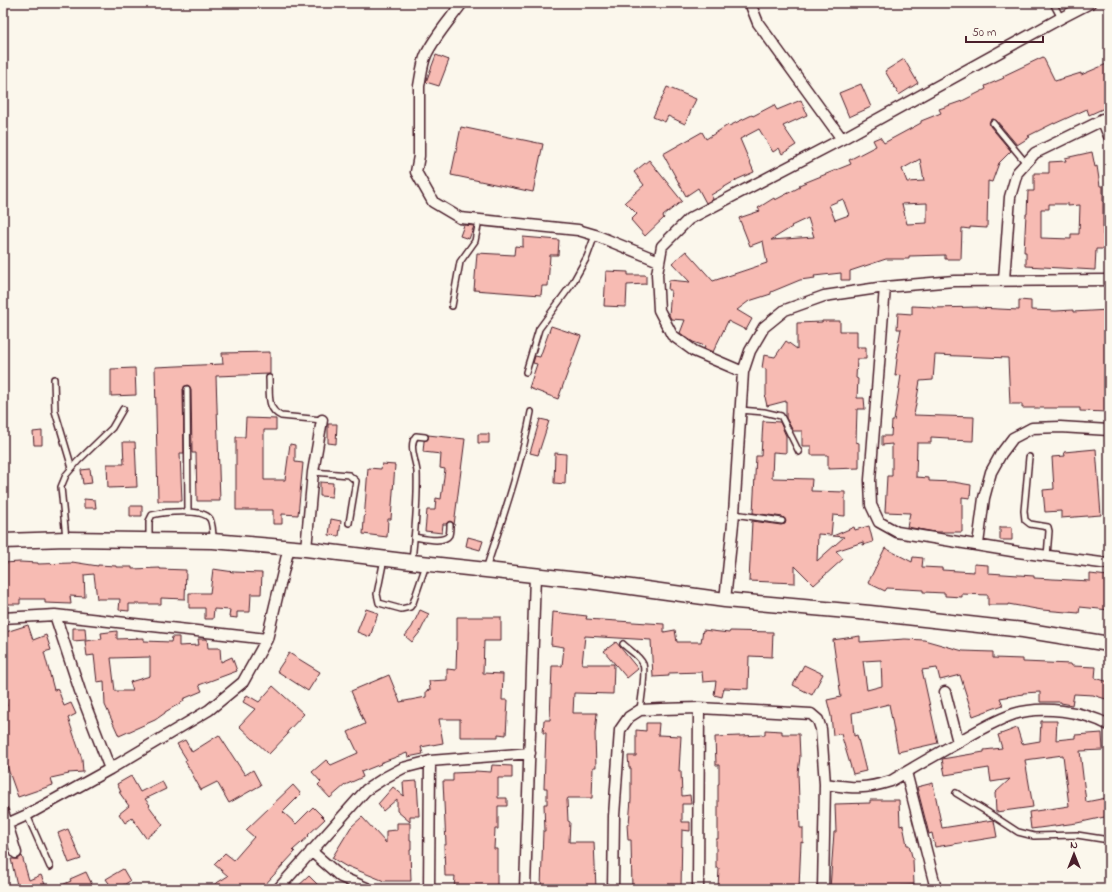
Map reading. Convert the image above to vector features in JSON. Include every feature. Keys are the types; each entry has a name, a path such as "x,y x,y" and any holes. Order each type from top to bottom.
{"main road":[{"path":"3,541 66,539 214,541 289,547 427,564 535,575 726,600 877,613 1023,630 1109,644"}],"street":[{"path":"462,3 433,43 426,56 419,86 419,156 416,172 432,202 460,218 578,230 595,235 659,261"},
{"path":"750,3 758,23 842,139"},
{"path":"742,372 694,351 672,335 659,310 657,274 662,246 689,219 842,139 1090,3"},
{"path":"1004,280 1010,197 1017,173 1035,153 1106,118 1109,136"},
{"path":"726,600 734,514 742,372 750,351 764,327 785,310 824,296 885,287 954,281 1109,280"},
{"path":"885,287 870,480 872,505 878,522 897,532 1047,556 1109,564"},
{"path":"306,549 313,472 322,420"},
{"path":"978,544 984,498 991,472 1001,454 1013,438 1032,428 1060,427 1109,430"},
{"path":"7,824 27,815 110,769 209,710 243,682 267,639 289,547"},
{"path":"525,889 535,575"},
{"path":"3,618 55,615 267,639"},
{"path":"55,615 80,691 110,769"},
{"path":"945,692 958,742"},
{"path":"698,889 699,708"},
{"path":"613,889 614,816 620,730 629,717 640,710 699,708 811,714 818,720 821,729 825,784 823,889"},
{"path":"825,784 858,788 875,786 906,772 991,723 1015,713 1042,709 1074,713 1109,724"},
{"path":"278,889 366,790 386,777 403,768 430,761 530,753"},
{"path":"429,889 430,761"},
{"path":"906,772 936,889"},
{"path":"3,812 16,853"},
{"path":"311,852 342,877 369,889"}],"lane":[{"path":"1053,3 1061,18"},
{"path":"993,123 1026,163"},
{"path":"452,306 460,262 475,241 479,221"},
{"path":"526,372 540,329 572,284 587,257 595,235"},
{"path":"269,378 271,408 275,413 281,416 322,420"},
{"path":"54,379 55,411 72,468"},
{"path":"187,389 188,512"},
{"path":"66,539 61,487 66,475 112,428 123,409"},
{"path":"740,410 764,412 781,416 799,452"},
{"path":"485,570 521,459 531,412"},
{"path":"412,562 417,470 414,458 414,440 416,436 425,437"},
{"path":"1029,457 1024,511 1025,520 1030,524 1048,527 1047,556"},
{"path":"313,472 349,475 356,481 349,523"},
{"path":"149,540 149,521 152,515 159,513 188,512 200,513 210,519 214,541"},
{"path":"734,514 782,521"},
{"path":"414,537 434,540 443,539 449,534 450,525"},
{"path":"384,558 377,594 378,600 379,603 401,609 410,607 413,603 427,564"},
{"path":"623,644 639,658 643,664 644,671 640,710"},
{"path":"956,793 989,812 1018,832 1034,836 1077,835 1109,840"},
{"path":"27,815 50,867"}],"building":[{"path":"436,55 449,60 439,86 426,82"},
{"path":"1043,57 1055,81 1081,73 1081,75 1109,63 1109,106 1089,115 1087,109 1028,136 1030,137 1017,145 996,120 990,120 990,126 1011,151 999,163 992,182 988,181 987,228 962,228 961,259 945,259 945,255 909,256 909,259 886,259 850,271 850,280 841,280 841,273 814,276 815,278 800,280 771,292 771,294 749,301 737,310 752,319 746,330 728,321 713,352 704,348 705,346 693,342 680,333 685,320 671,319 669,315 671,290 668,290 669,280 690,282 672,263 686,251 713,281 767,263 763,241 750,246 739,218 760,211 758,208 774,198 775,200 800,187 799,185 851,164 849,160 876,146 873,140 880,137 884,143 921,123 921,121 941,113 939,109 962,101 986,89 985,86 1004,78 1003,76","holes":["920,159 924,181 907,182 902,169","843,199 849,215 835,220 829,205","927,203 927,223 907,224 902,204","808,218 814,237 771,240 792,227 791,226"]},
{"path":"904,59 918,83 899,95 885,71"},
{"path":"861,84 871,107 849,117 839,93"},
{"path":"667,87 696,99 685,124 668,116 665,122 653,117"},
{"path":"801,100 807,115 783,126 796,145 782,154 779,148 773,152 759,129 740,139 754,172 738,179 711,195 713,199 706,203 698,188 686,196 663,154 702,132 706,139 728,125 729,126 752,115 753,116 774,105 777,110"},
{"path":"461,127 543,144 533,192 451,175"},
{"path":"1092,152 1095,167 1097,166 1100,186 1103,186 1103,235 1107,235 1107,249 1096,249 1095,270 1026,266 1026,252 1024,252 1026,214 1028,191 1034,191 1034,173 1049,173 1049,162 1066,161 1065,158","holes":["1049,204 1068,204 1068,206 1080,205 1079,234 1071,234 1071,239 1041,238 1041,209 1049,209"]},
{"path":"649,160 682,201 663,216 664,218 645,236 631,220 637,214 625,202 644,185 634,172"},
{"path":"464,225 474,226 469,239 460,236"},
{"path":"523,237 559,240 558,255 550,255 548,286 542,286 541,295 474,290 477,253 514,255 515,246 523,247"},
{"path":"606,271 628,272 628,275 646,275 646,284 627,285 626,307 604,306"},
{"path":"1019,300 1031,301 1031,310 1073,310 1073,312 1109,310 1109,412 1080,411 1080,408 1022,408 1022,404 1010,404 1008,358 935,355 933,380 920,381 914,415 974,417 973,441 948,440 948,438 931,437 931,443 917,443 916,477 929,478 929,481 953,482 971,485 970,498 962,497 962,532 935,532 907,527 910,513 885,512 887,476 892,476 892,444 882,445 882,436 891,436 892,421 894,421 901,375 895,376 897,350 901,329 897,329 898,313 912,314 912,306 933,308 978,307 1019,310"},
{"path":"840,321 840,331 857,331 857,347 866,347 866,359 857,359 857,398 864,398 865,409 857,409 856,442 859,443 859,468 828,469 828,455 811,455 811,446 802,446 802,431 793,431 786,418 786,401 767,406 765,397 766,369 762,368 764,355 775,357 786,341 797,349 797,323"},
{"path":"551,326 581,336 558,399 529,388 537,364 533,363 535,356 540,357"},
{"path":"270,352 270,374 216,376 220,501 197,501 196,453 192,453 191,389 187,385 183,389 184,453 180,453 182,501 158,501 155,367 223,364 222,353"},
{"path":"135,368 136,395 111,396 111,369"},
{"path":"246,418 276,419 276,430 264,430 264,480 285,480 290,444 295,445 295,462 303,463 298,515 282,514 282,524 273,524 273,510 236,510 236,437 245,437"},
{"path":"540,419 549,421 538,455 530,453"},
{"path":"763,421 780,422 786,436 786,453 773,452 772,478 812,479 811,491 845,492 845,516 833,515 831,535 818,534 817,561 844,537 833,536 854,527 855,530 869,526 873,542 863,545 863,542 836,551 843,559 814,585 795,566 795,583 749,581 752,521 781,525 785,524 786,521 783,517 753,513 756,456 761,456"},
{"path":"328,424 337,424 336,444 328,443"},
{"path":"42,431 42,445 34,445 33,432"},
{"path":"478,434 489,434 489,443 478,443"},
{"path":"428,435 465,439 454,525 450,521 443,524 442,533 425,531 427,510 435,510 436,498 441,499 445,469 440,468 441,454 423,452 424,441 428,439"},
{"path":"123,442 135,442 137,487 108,488 107,464 124,464"},
{"path":"1096,449 1101,515 1061,518 1061,511 1045,512 1043,490 1054,489 1052,457 1065,456 1064,452"},
{"path":"555,453 566,454 565,484 554,483"},
{"path":"382,464 395,465 391,519 388,519 387,537 363,534 368,468 381,469"},
{"path":"90,469 92,483 83,484 81,470"},
{"path":"320,482 333,483 332,497 320,496"},
{"path":"84,499 95,500 96,508 84,508"},
{"path":"130,506 142,506 142,516 130,516"},
{"path":"331,519 341,521 339,536 329,535"},
{"path":"1000,527 1012,527 1012,540 1000,540"},
{"path":"468,537 483,541 480,550 466,546"},
{"path":"885,548 912,562 913,557 923,558 922,567 942,568 942,570 974,572 974,564 988,565 988,573 1034,576 1034,578 1090,581 1090,574 1108,576 1106,601 1109,601 1109,610 1080,607 1079,613 1042,610 1008,604 988,605 988,595 962,594 962,597 945,596 945,593 887,588 885,591 868,583"},
{"path":"20,562 38,564 72,562 98,566 132,567 132,569 160,568 186,570 185,599 161,598 161,604 129,604 129,611 119,610 120,599 97,599 94,574 84,575 85,597 70,596 71,604 45,603 45,599 20,599 20,604 3,604 3,563"},
{"path":"213,569 234,572 262,573 261,594 251,594 250,612 237,612 237,618 229,617 230,610 214,609 213,619 205,619 205,608 189,608 189,593 210,593"},
{"path":"366,609 378,613 370,637 357,632"},
{"path":"420,610 429,614 420,632 412,642 405,636 412,627"},
{"path":"553,612 587,616 586,619 664,624 664,632 675,630 677,642 701,642 703,630 729,633 730,631 773,632 772,657 749,656 748,689 724,688 722,697 714,695 716,681 703,682 702,672 669,673 669,676 653,677 651,640 585,636 582,664 614,664 613,694 574,693 573,713 597,713 595,734 596,767 593,767 592,798 568,798 567,800 568,821 570,822 569,842 594,842 596,889 541,887 543,831 545,831 544,804 547,804 547,788 544,788 546,733 543,733 544,720 550,720 552,666 562,666 564,647 551,645"},
{"path":"457,617 501,617 501,641 484,641 483,673 503,674 502,700 508,700 506,735 498,734 498,737 460,737 460,719 439,719 443,743 421,747 423,754 408,757 407,753 361,772 363,777 345,785 330,798 318,785 321,782 312,772 326,760 331,765 358,753 348,732 365,724 351,691 389,675 400,702 426,697 426,691 430,690 429,681 447,680 447,669 456,670"},
{"path":"28,625 33,640 46,635 51,650 44,652 54,690 58,689 64,706 71,703 76,714 68,718 82,759 83,772 68,773 69,774 51,778 53,785 18,797 3,755 3,706 7,706 3,694 3,636 7,636 6,632"},
{"path":"73,628 85,628 86,640 73,641"},
{"path":"117,631 117,639 144,638 144,641 171,642 172,637 179,637 179,646 199,645 198,639 207,639 208,648 220,648 221,662 232,657 237,671 199,685 202,691 183,699 184,701 165,712 155,720 119,736 105,705 104,681 97,682 94,655 87,656 85,641 102,639 101,633","holes":["150,657 150,676 130,682 133,691 115,691 111,658"]},
{"path":"860,636 860,642 905,639 924,640 963,651 993,652 993,658 1023,659 1023,662 1071,664 1072,666 1096,667 1095,678 1109,682 1109,700 1093,695 1074,694 1072,705 1061,702 1040,702 1040,692 1023,693 1000,698 1003,705 973,716 960,675 940,680 937,668 922,670 938,743 898,752 889,704 852,713 854,736 857,735 866,771 853,774 841,734 833,735 831,716 827,700 841,697 833,640","holes":["881,660 882,686 867,690 863,661"]},
{"path":"616,642 638,669 627,678 604,651"},
{"path":"289,653 320,672 308,691 277,671"},
{"path":"804,665 823,674 812,695 793,685"},
{"path":"273,686 304,714 269,754 239,726 255,709 243,702 247,695 259,702"},
{"path":"1041,721 1057,721 1056,740 1075,738 1075,735 1102,733 1103,750 1080,751 1086,802 1106,798 1109,816 1077,823 1031,829 1029,812 1069,806 1063,755 1025,760 1033,807 996,812 995,793 1010,779 991,782 989,768 945,775 942,759 984,752 984,750 1002,748 998,735 1017,728 1022,744 1040,741"},
{"path":"646,723 659,723 658,735 681,736 679,771 681,771 682,796 690,795 691,804 682,804 682,822 690,822 690,831 682,830 681,889 632,889 631,840 628,840 627,824 629,824 631,799 631,768 629,768 628,756 636,756 636,730 646,731"},
{"path":"765,730 782,731 782,734 799,734 800,757 798,773 800,828 803,828 803,843 801,842 799,887 774,887 774,889 718,889 719,868 716,868 716,839 718,839 719,765 716,765 715,737 765,735"},
{"path":"219,735 245,775 253,770 261,785 229,803 217,782 201,790 185,761 187,760 177,744 185,740 192,752"},
{"path":"492,765 512,766 512,778 498,778 498,798 507,798 507,806 498,806 498,829 495,829 494,849 497,849 497,889 454,889 455,876 445,876 444,845 446,845 443,781 453,781 453,773 475,771 491,772"},
{"path":"131,776 140,792 162,781 166,789 145,799 163,825 146,838 132,818 125,823 119,814 129,806 119,792 121,792 117,784"},
{"path":"417,781 419,816 410,816 410,822 397,811 397,799 383,811 378,804 393,787 404,796 403,782"},
{"path":"933,783 942,828 993,820 997,837 935,847 932,833 929,834 917,787"},
{"path":"293,785 301,794 283,812 296,824 313,807 325,819 293,850 295,852 261,889 207,889 228,876 214,864 225,853 234,860 254,837 246,830"},
{"path":"870,800 899,800 900,826 903,825 907,845 909,845 913,860 914,885 901,886 901,889 830,889 834,832 836,832 835,804 870,803"},
{"path":"362,817 386,843 386,831 397,830 397,823 410,823 411,881 384,881 347,867 332,858 351,827"},
{"path":"68,829 81,859 69,863 58,833"},
{"path":"22,856 29,880 41,875 47,889 8,889 17,885 11,859 18,859"},
{"path":"123,869 130,881 117,889 113,889 106,879"},
{"path":"86,872 94,889 53,889 71,881 70,879"},
{"path":"309,876 322,889 295,889"}]}
